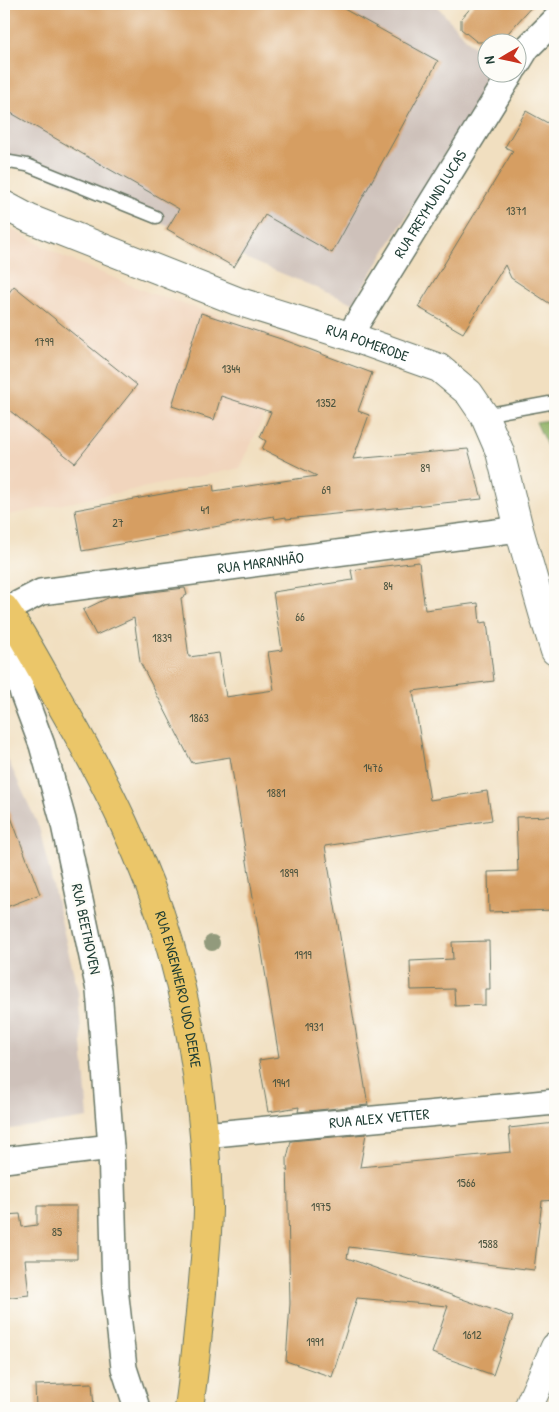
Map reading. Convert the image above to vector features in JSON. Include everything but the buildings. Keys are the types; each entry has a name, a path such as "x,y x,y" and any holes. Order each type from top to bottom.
{"main road":[{"name":"RUA ENGENHEIRO UDO DEEKE","path":"5,609 106,785 154,896 169,941 183,994 196,1069 204,1135 208,1207 201,1307 189,1408"}],"street":[{"path":"526,51 555,20"},
{"name":"RUA FREYMUND LUCAS","path":"349,336 506,82"},
{"name":"RUA POMERODE","path":"4,204 30,218 237,301 349,336 439,368 469,393 484,415 500,452 519,529 555,651"},
{"name":"RUA MARANHÃO","path":"5,609 41,592 519,529"},
{"name":"RUA BEETHOVEN","path":"5,609 14,660 23,694 42,746 63,820 99,990 111,1147 115,1288 124,1368 137,1408"},
{"name":"RUA ALEX VETTER","path":"204,1135 555,1102"},
{"path":"4,1160 111,1147"},
{"path":"528,1408 555,1348"}],"lane":[{"path":"4,161 27,165 156,217"},
{"path":"484,415 555,402"}],"shaded area":[{"path":"4,4 435,4 476,50 476,82 489,82 353,303 4,158"},
{"path":"4,225 64,257 150,293 298,342 240,468 4,516"},
{"path":"4,751 39,827 78,992 88,1118 4,1130"}],"green space":[{"path":"555,419 555,445 547,446 536,422"}]}
